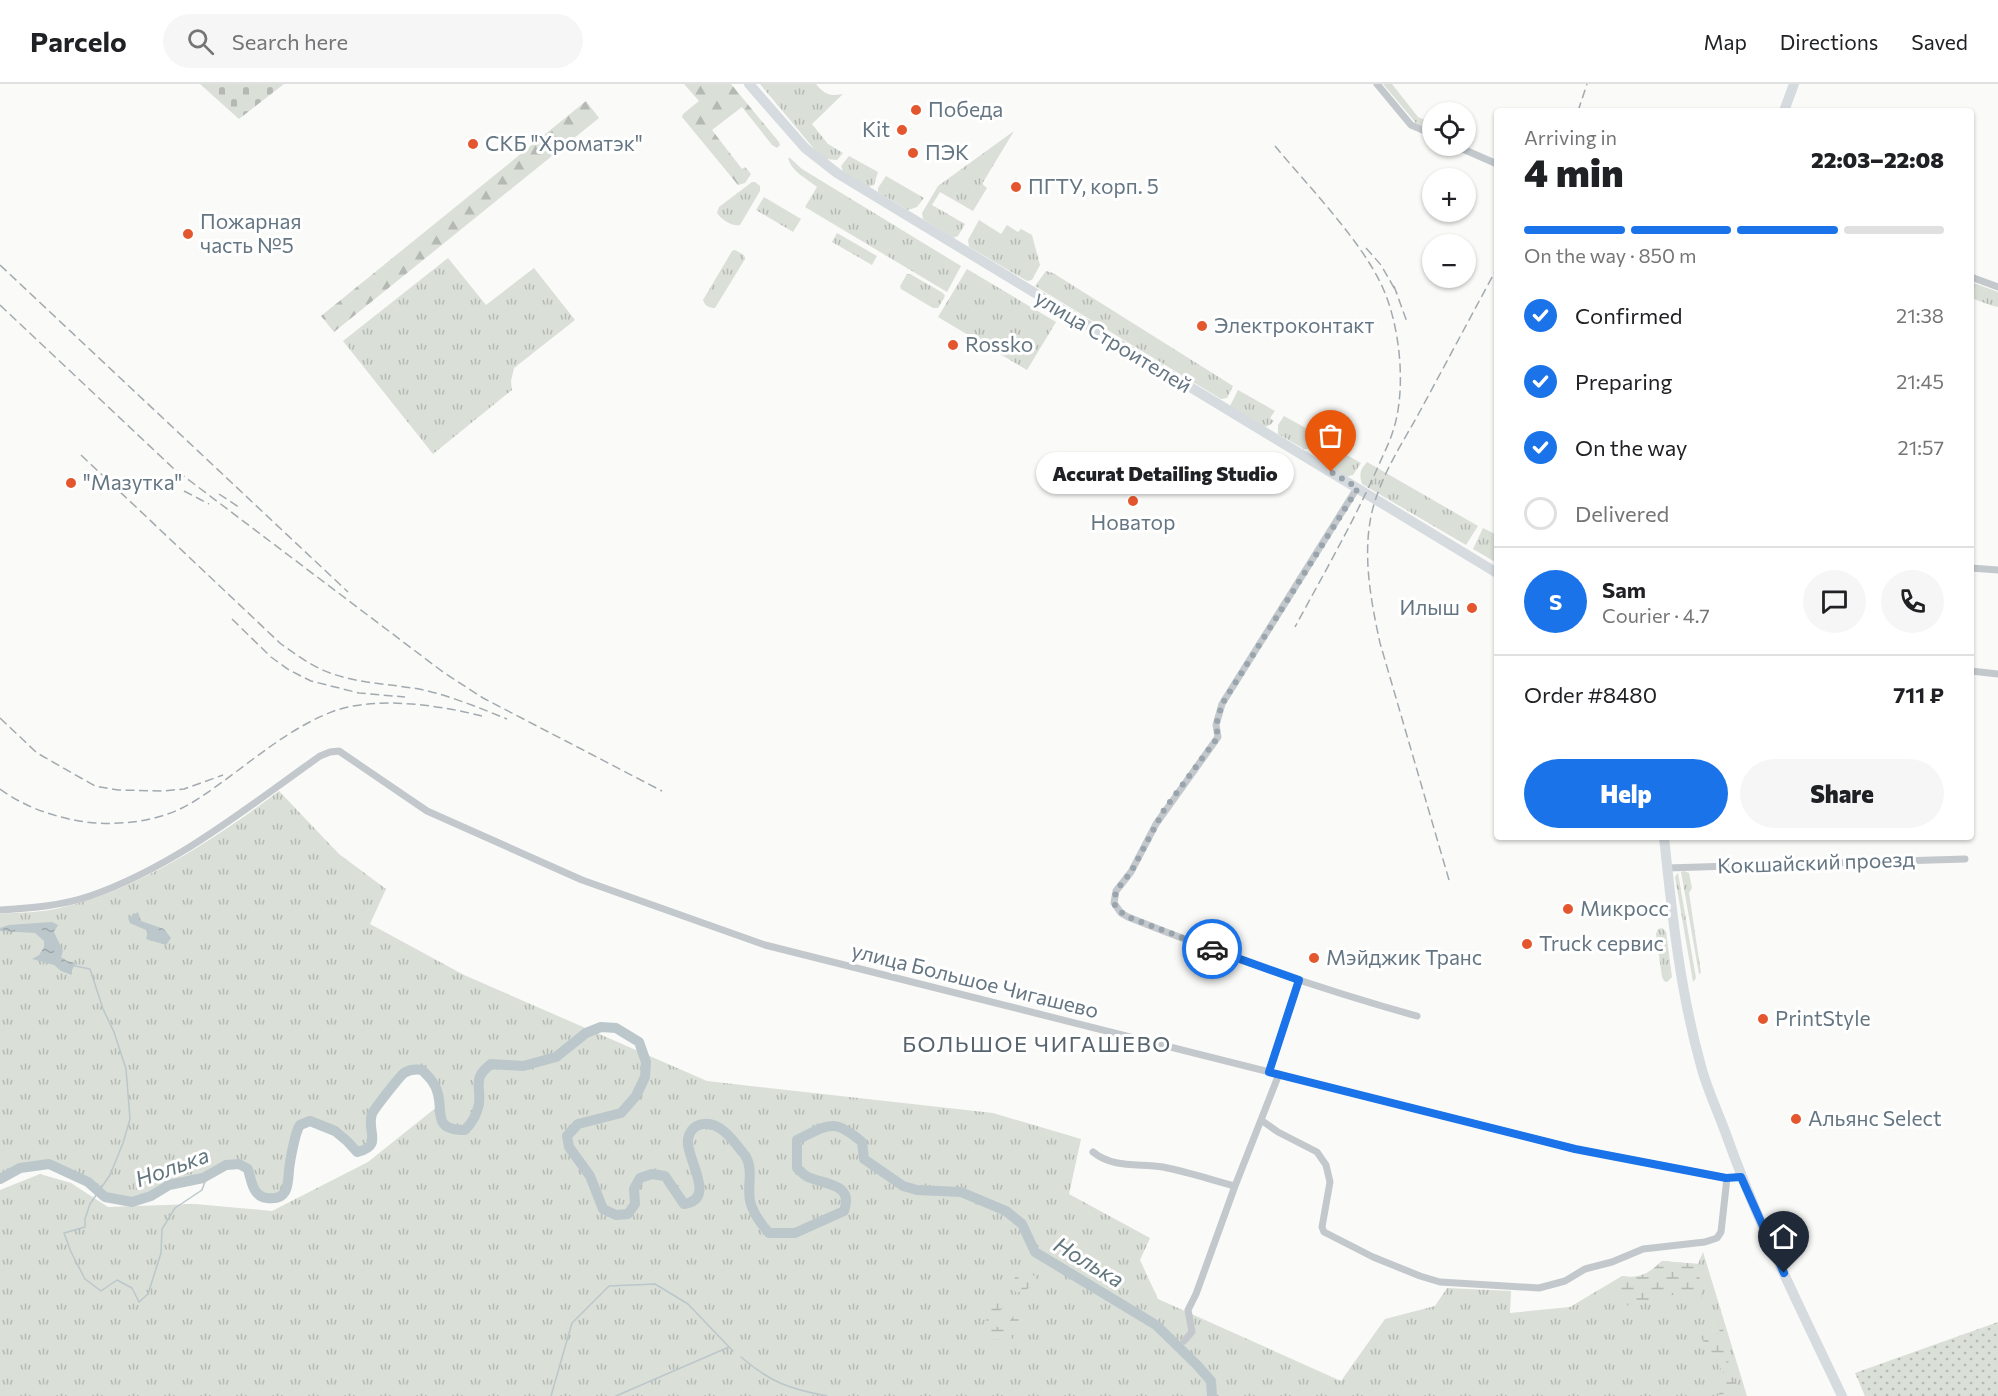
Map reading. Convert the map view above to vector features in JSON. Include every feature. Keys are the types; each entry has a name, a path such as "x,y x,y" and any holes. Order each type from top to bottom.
{"main road":[{"name":"улица Строителей","path":"749,84 805,148 837,173 1069,316 1494,571"},
{"path":"1785,108 1794,84"},
{"path":"1664,840 1683,990 1699,1056 1741,1177 1774,1253 1842,1396"}],"street":[{"path":"1377,84 1411,125 1422,130"},
{"path":"1476,155 1494,163"},
{"path":"1974,278 1998,287"},
{"path":"1358,488 1222,704 1216,725 1218,737 1164,810 1148,843 1114,897 1117,909 1128,917 1186,940 1299,980 1417,1016"},
{"path":"1974,568 1998,570"},
{"path":"1974,671 1998,674"},
{"name":"улица Большое Чигашево","path":"0,910 57,905 90,896 128,879 205,837 320,756 339,751 428,811 582,880 765,945 1575,1149 1726,1178 1741,1177"},
{"name":"Кокшайский проезд","path":"1667,868 1965,859"},
{"path":"1269,1072 1299,980"},
{"path":"1184,1341 1192,1332 1188,1310 1279,1074"},
{"path":"1261,1120 1278,1132 1317,1152 1326,1165 1330,1182 1322,1227 1324,1232 1373,1257 1440,1282 1539,1288 1565,1281 1584,1269 1612,1262 1643,1249 1705,1242 1717,1238 1724,1220 1726,1178"},
{"path":"1093,1152 1101,1159 1127,1166 1161,1167 1235,1186"}],"green space":[{"path":"200,84 284,84 239,119"},
{"path":"684,84 731,84 779,142 780,145 777,148 772,145 742,107 712,130 742,169 745,167 751,174 745,183 738,185 682,117 699,101"},
{"path":"760,84 816,84 828,94 843,94 812,124 828,144 843,153 837,160 826,159 815,150"},
{"path":"1383,84 1392,84 1418,117 1422,119 1422,126 1416,123"},
{"path":"586,101 599,118 334,332 321,316"},
{"path":"1014,131 982,184 987,188 973,211 940,192 932,205 965,224 958,236 953,238 923,219 922,213 938,186"},
{"path":"849,156 878,172 874,185 868,187 843,171 841,166"},
{"path":"788,158 802,169 961,266 947,292 805,207 817,187 796,171"},
{"path":"886,176 924,198 917,207 908,210 878,192"},
{"path":"752,182 760,186 760,191 740,225 730,224 717,213 719,207"},
{"path":"764,197 801,219 793,232 756,210"},
{"path":"979,220 1001,234 1007,225 1018,232 1021,229 1032,235 1040,265 1032,280 1027,281 969,247 968,240"},
{"path":"837,233 877,256 872,265 832,242"},
{"path":"735,250 744,255 745,259 715,308 709,307 703,300 732,251"},
{"path":"448,258 486,305 534,268 575,320 514,368 511,381 512,390 433,454 343,341"},
{"path":"967,269 1056,322 1027,370 938,317"},
{"path":"1046,271 1053,273 1233,386 1227,398 1221,399 1035,286"},
{"path":"907,274 943,293 945,296 938,308 933,308 901,289 900,286"},
{"path":"1974,283 1998,292 1998,307 1974,299"},
{"path":"1238,390 1275,411 1270,418 1274,421 1265,427 1230,406"},
{"path":"1284,416 1320,436 1311,449 1304,449 1278,434 1278,425"},
{"path":"1327,444 1361,463 1353,475 1345,477 1316,460"},
{"path":"1367,462 1478,526 1466,545 1362,484 1361,472"},
{"path":"1483,528 1494,534 1494,561 1473,549"},
{"path":"279,791 339,854 386,889 370,924 464,975 707,1081 993,1113 1081,1139 1069,1194 1150,1238 1140,1260 1158,1299 1341,1381 1385,1319 1435,1306 1447,1288 1511,1291 1510,1313 1570,1307 1622,1276 1634,1278 1648,1274 1662,1261 1698,1264 1703,1252 1747,1396 0,1396 0,1190 40,1174 71,1183 108,1207 195,1204 272,1211 368,1162 438,1106 436,1090 429,1078 422,1070 413,1070 402,1075 372,1114 372,1142 365,1149 357,1152 334,1131 310,1121 300,1125 293,1147 286,1191 274,1198 259,1195 253,1187 248,1169 239,1164 226,1166 207,1176 169,1185 151,1196 132,1202 105,1197 88,1182 49,1164 20,1168 0,1179 0,914 53,910 118,889 175,861 229,827"},
{"path":"1681,872 1689,873 1692,888 1689,893 1701,973 1699,974"},
{"path":"1678,873 1696,978 1693,982 1675,877"},
{"path":"1662,928 1666,932 1672,977 1667,982 1662,977 1656,934 1658,929"},
{"path":"1662,1261 1698,1264 1702,1298 1682,1295 1665,1296 1630,1308 1620,1297 1622,1276 1634,1277 1644,1274"},
{"path":"1027,1269 1041,1283 1017,1293 1012,1288 1015,1277"},
{"path":"1004,1289 1002,1308 995,1319 997,1327 1005,1328 1014,1315 1022,1315 1020,1328 1016,1338 990,1339 985,1326 992,1295"},
{"path":"1715,1308 1729,1351 1728,1368 1742,1396 1718,1396 1726,1377 1700,1336 1720,1333"},
{"path":"1998,1322 1998,1396 1865,1396 1855,1373"}],"water":[{"path":"138,912 141,921 164,929 171,938 166,945 146,939 148,931 130,923 128,918"},
{"path":"52,922 58,925 54,932 63,951 61,957 76,963 72,975 61,971 54,965 32,959 39,955 44,947 44,941 35,933 0,931 0,928 9,925"}],"waterway":[{"path":"75,966 90,969 103,1009 114,1032 126,1069 130,1119 110,1175 90,1204 85,1227 64,1233 85,1279 101,1291 117,1280 132,1288 139,1302 148,1294 161,1253 162,1229 175,1208 202,1190 207,1176"},
{"name":"Нолька","path":"0,1179 20,1168 49,1164 88,1182 105,1197 132,1202 151,1196 169,1185 203,1178 226,1165 239,1164 248,1169 253,1187 259,1195 267,1198 279,1197 286,1191 293,1147 300,1125 310,1121 335,1131 357,1152 365,1149 372,1142 372,1114 404,1073 417,1069 422,1070 436,1087 441,1120 444,1124 465,1130 478,1108 479,1078 491,1064 523,1066 556,1057 586,1033 601,1027 616,1028 639,1042 646,1062 645,1077 636,1096 621,1113 578,1124 567,1136 569,1147 590,1176 603,1209 616,1215 628,1214 635,1204 634,1189 640,1178 652,1174 665,1176 684,1204 694,1201 699,1194 699,1186 688,1147 688,1139 692,1130 699,1125 713,1125 719,1128 743,1153"},
{"name":"Нолька","path":"745,1155 750,1172 751,1206 769,1233 795,1233 844,1211 846,1202 841,1190 808,1177 797,1168 797,1140 830,1126 844,1129 862,1142 864,1159 903,1186 917,1190 961,1192 1006,1211 1022,1224 1035,1252 1156,1325 1211,1381 1212,1396"},
{"path":"551,1396 572,1323 609,1286 655,1284 688,1304 729,1347"},
{"path":"616,1396 729,1347 733,1351"},
{"path":"741,1357 761,1373 781,1383 827,1396"}],"railway":[{"path":"1579,108 1587,84"},
{"path":"1275,146 1360,249 1381,284 1388,300 1397,337 1400,376 1397,414 1387,446 1348,529 1295,627"},
{"path":"1366,248 1381,265 1397,293"},
{"path":"0,265 348,592"},
{"path":"1449,880 1380,643 1368,571 1368,534 1376,498 1390,465 1494,274"},
{"path":"1394,286 1407,322"},
{"path":"0,305 173,468 443,672 483,698 662,791"},
{"path":"81,455 281,644 306,661 344,677 424,690 456,699 507,719"},
{"path":"184,491 209,504"},
{"path":"219,494 240,508"},
{"path":"232,619 271,657 289,670 311,681 359,693 405,697"},
{"path":"0,789 28,805 69,819 93,823 138,821 167,814 193,802 296,729 334,711 351,706 388,703 447,708 482,716"},
{"path":"0,718 37,753 95,786 118,790 162,791 184,789 223,775"}],"way so far":[{"path":"1212,949 1128,917 1117,909 1114,897 1148,843 1164,810 1218,737 1216,725 1222,704 1358,488 1331,472"}],"place":[{"name":"Победа","path":"916,110"},
{"name":"Kit","path":"902,130"},
{"name":"СКБ \"Хроматэк\"","path":"473,144"},
{"name":"ПЭК","path":"913,153"},
{"name":"ПГТУ, корп. 5","path":"1016,187"},
{"name":"Пожарная часть №5","path":"188,234"},
{"name":"Электроконтакт","path":"1202,326"},
{"name":"Rossko","path":"953,345"},
{"name":"Accurat Detailing Studio","path":"1331,472"},
{"name":"\"Мазутка\"","path":"71,483"},
{"name":"Новатор","path":"1133,501"},
{"name":"Илыш","path":"1472,608"},
{"name":"Микросс","path":"1568,909"},
{"name":"Truck сервис","path":"1527,944"},
{"name":"Мэйджик Транс","path":"1314,958"},
{"name":"PrintStyle","path":"1763,1019"},
{"name":"Альянс Select","path":"1796,1119"}],"district":[{"name":"БОЛЬШОЕ ЧИГАШЕВО","path":"1037,1044"}],"route":[{"path":"1212,949 1299,980 1269,1072 1575,1149 1726,1178 1741,1177 1784,1273"}]}
